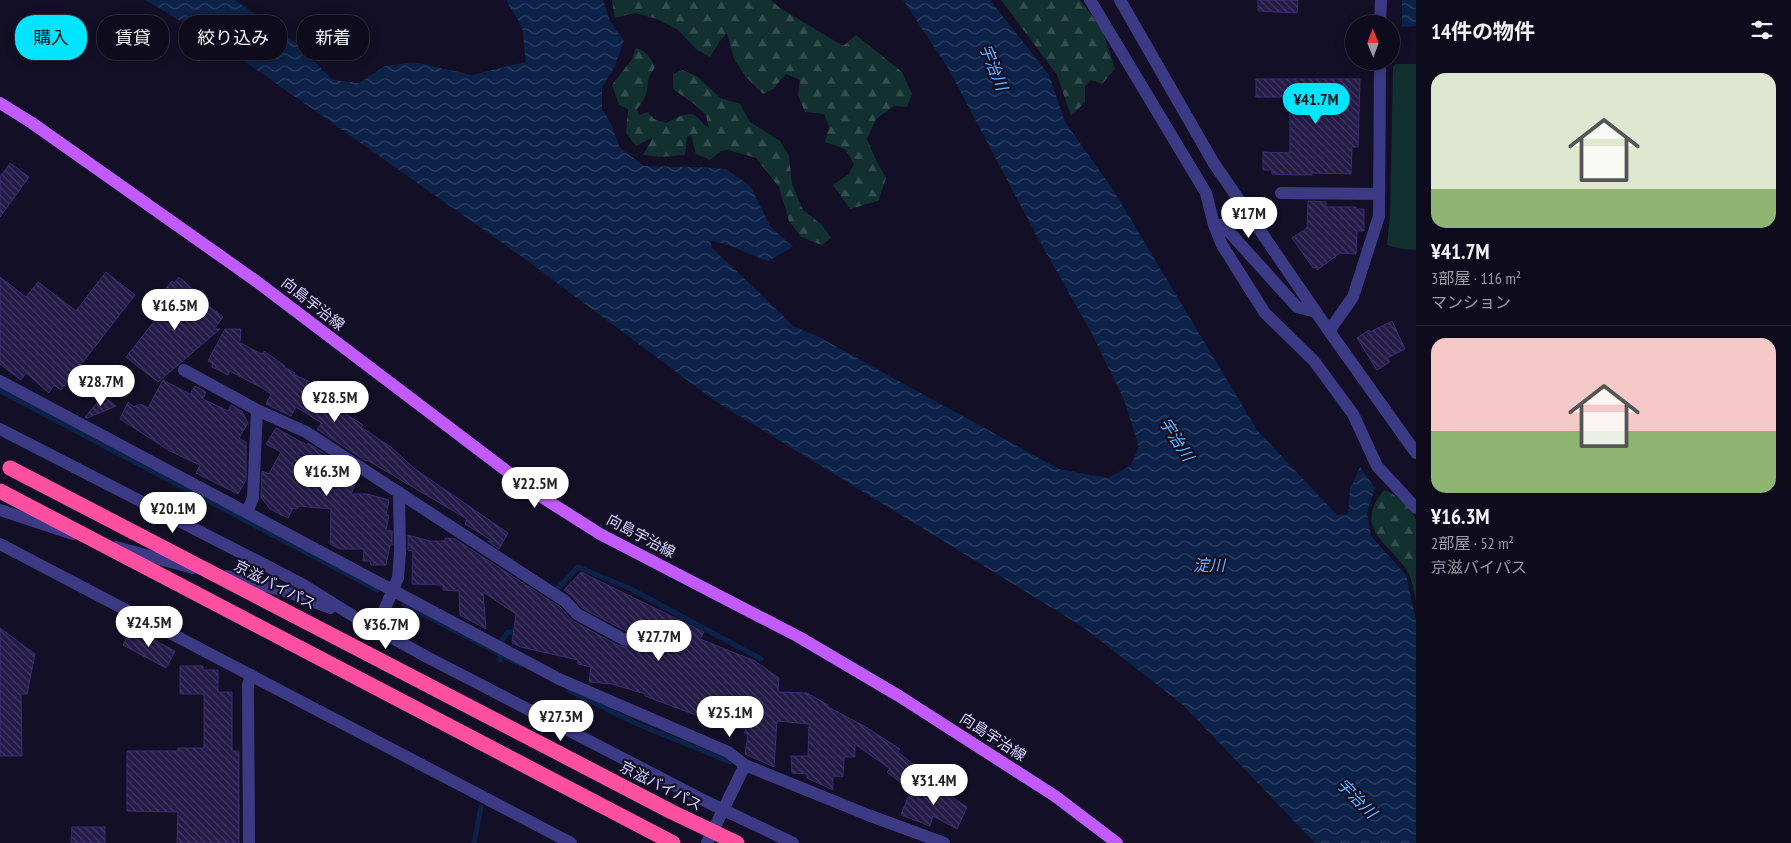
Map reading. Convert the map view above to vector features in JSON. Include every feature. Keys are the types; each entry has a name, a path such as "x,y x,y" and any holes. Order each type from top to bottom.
{"highway":[{"name":"京滋バイパス","path":"10,468 672,812 737,843"},
{"path":"0,491 673,843"}],"main road":[{"name":"向島宇治線","path":"0,103 56,139 256,281 537,494 600,534 799,638 899,696 1055,796 1117,843"}],"street":[{"path":"1090,0 1206,193 1214,225 1222,245 1265,313 1314,361 1353,414 1377,466 1416,508"},
{"path":"1120,0 1213,162 1329,331 1416,453"},
{"path":"1380,0 1380,15"},
{"path":"1329,331 1353,297 1379,216 1380,70"},
{"path":"1281,193 1379,194"},
{"path":"1214,225 1223,225 1297,307 1316,312"},
{"path":"184,370 257,410 306,432 565,600 577,614 623,639 636,641"},
{"path":"0,381 559,679 728,752 745,765 868,815 944,843"},
{"path":"247,512 253,498 257,410"},
{"path":"0,429 302,584 376,629 708,802 793,843"},
{"path":"376,629 398,578 400,553 399,492"},
{"path":"0,510 143,555 285,592 358,619"},
{"path":"0,544 572,843"},
{"path":"249,843 248,685 251,676"},
{"path":"708,843 745,765"}],"green space":[{"path":"612,0 771,0 780,8 843,46 856,35 902,72 912,94 907,107 894,106 876,119 867,139 886,178 878,201 850,209 833,185 849,174 854,164 845,149 825,142 829,127 824,114 805,112 798,95 800,80 786,74 773,89 763,94 746,77 734,59 727,33 710,57 697,50 678,30 657,19 635,13 615,18"},
{"path":"1001,0 1080,0 1102,29 1115,69 1102,84 1091,80 1085,86 1085,102 1071,116 1057,75"},
{"path":"636,48 647,55 655,66 649,78 646,96 637,109 639,115 648,112 654,119 666,123 690,114 697,117 709,128 706,115 673,89 673,74 683,70 698,77 720,98 740,104 750,122 780,141 789,156 792,184 803,210 821,224 831,238 822,245 801,237 789,221 779,187 756,158 728,150 721,151 710,160 696,154 691,135 687,137 685,155 659,157 643,155 653,137 636,146 626,133 628,109 619,105 612,85 632,59"},
{"path":"1400,64 1416,64 1416,250 1387,245 1390,215 1393,70 1400,70"},
{"path":"1384,490 1403,502 1416,520 1416,601 1409,574 1377,535 1373,526 1371,516 1375,504"}],"water":[{"name":"淀川","path":"145,0 235,0 256,15 179,15 179,20"},
{"name":"淀川","path":"506,0 603,0 610,21 624,41 614,68 602,87 602,109 611,124 620,148 644,166 726,169 751,187 770,226 793,247 768,261 725,244 710,241 712,248 793,326 817,336 1059,469 1108,478 1131,465 1139,447 1124,400 1091,332 1035,233 948,68 903,0 990,0 1049,75 1065,122 1112,188 1257,430 1337,515 1348,514 1350,489 1360,467 1375,488 1367,513 1371,536 1406,575 1416,620 1416,843 1315,843 1183,705 1083,627 715,401 525,259 243,60 287,60 287,37 297,44 297,60 313,60 333,80 359,83 385,66 414,62 472,75 526,62 522,27"},
{"path":"1402,0 1416,0 1416,26 1402,27"}],"building":[{"path":"1258,0 1298,0 1297,13 1258,11"},
{"path":"1256,79 1360,79 1358,147 1352,147 1351,174 1272,174 1272,170 1263,170 1263,152 1290,153 1290,97 1256,97"},
{"path":"10,163 29,177 0,217 0,177"},
{"path":"1308,201 1326,202 1326,207 1356,207 1356,209 1364,209 1364,231 1357,231 1356,254 1340,253 1317,270 1315,267 1313,268 1292,238 1307,228"},
{"path":"106,272 135,295 61,390 54,385 49,393 26,373 21,380 0,364 0,277 26,297 38,282 76,311"},
{"path":"179,277 195,291 193,294 223,317 214,329 220,329 158,382 126,357 164,309 155,301 172,281 174,283"},
{"path":"1392,321 1405,349 1387,358 1390,362 1377,370 1357,338 1369,330 1370,332"},
{"path":"225,329 241,329 240,343 262,354 264,351 295,373 294,375 308,381 306,385 337,400 338,397 350,406 346,414 363,425 361,427 392,448 415,469 508,533 499,549 488,541 494,542 465,524 467,519 366,461 317,429 322,423 296,407 291,416 266,404 271,394 230,371 228,375 212,367 213,364 208,361"},
{"path":"163,380 190,394 195,386 206,392 203,399 228,411 231,405 242,411 248,423 239,438 246,442 246,480 238,494 196,473 200,465 170,451 120,419 128,402 134,407 140,404 148,408"},
{"path":"103,396 116,406 87,418 85,417"},
{"path":"276,428 307,445 308,443 359,476 351,494 367,494 389,500 386,530 392,531 392,545 390,545 386,565 371,565 370,561 363,561 364,549 340,549 330,544 331,509 299,506 297,509 293,508 288,518 270,509 261,497 262,471 269,474 281,452 266,444"},
{"path":"408,535 430,541 445,541 445,538 455,539 560,607 573,621 619,646 638,648 643,642 640,634 626,631 582,608 564,590 581,572 704,632 700,639 755,661 779,678 778,692 807,693 900,749 898,752 924,773 910,790 887,772 890,769 855,744 855,757 844,757 843,777 833,776 833,790 807,778 807,774 792,773 791,756 808,756 809,724 777,721 774,767 745,754 748,734 744,733 746,729 711,727 712,721 645,696 645,694 612,684 589,682 591,667 578,664 578,660 521,647 512,643 516,614 483,592 486,629 460,615 459,591 443,590 443,585 412,584 413,551 408,550"},
{"path":"0,628 35,654 27,694 21,694 22,756 0,756"},
{"path":"132,628 175,651 166,668 123,645"},
{"path":"180,666 203,666 203,670 218,670 218,692 232,692 232,751 239,751 239,843 177,843 178,812 127,811 127,751 178,751 178,748 204,748 204,694 180,694"},
{"path":"947,785 949,795 967,807 957,829 933,816 930,826 901,815 911,790"},
{"path":"72,827 105,827 105,843 71,843"}],"waterway":[{"path":"0,391 377,590"},
{"path":"558,588 578,567 631,589 761,659"},
{"path":"404,604 521,665"},
{"path":"500,660 502,640 508,632 519,632"},
{"path":"568,690 635,723 730,762"},
{"path":"474,843 481,807"}],"water label":[{"name":"宇治川","path":"994,67"},
{"name":"宇治川","path":"1177,439"},
{"name":"宇治川","path":"1357,798"}]}
